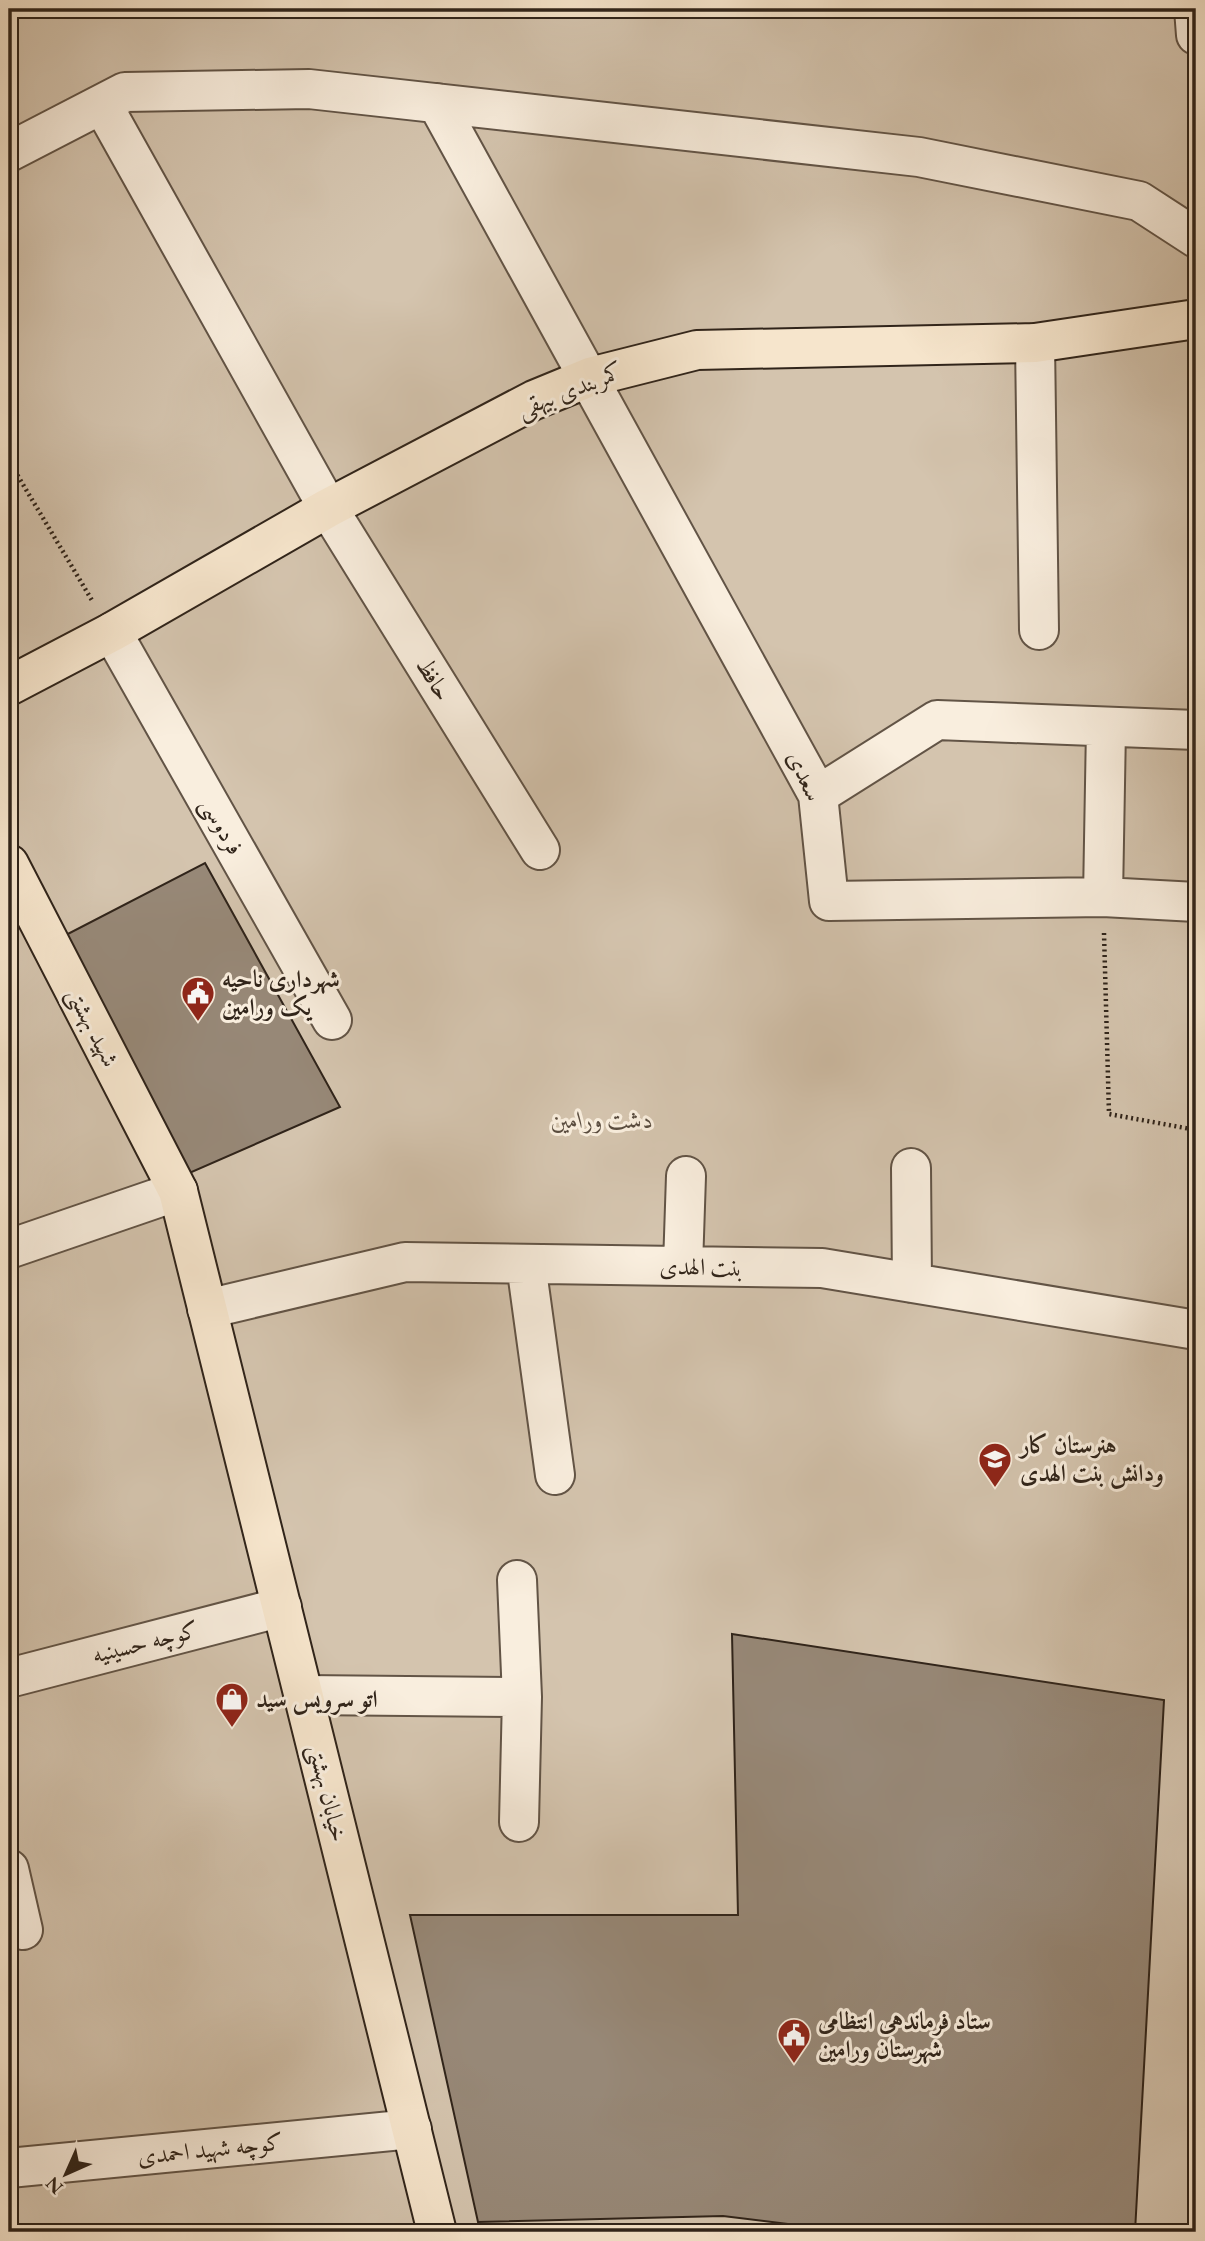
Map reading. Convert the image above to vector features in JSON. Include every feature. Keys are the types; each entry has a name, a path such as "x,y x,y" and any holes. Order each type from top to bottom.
{"main road":[{"name":"کمربندی بیهقی","path":"9,686 111,632 328,508 523,406 590,377 697,351 1035,343 1196,319"},
{"name":"شهید بهشتی","path":"14,888 178,1191"},
{"name":"خیابان بهشتی","path":"178,1191 437,2232"}],"street":[{"path":"1194,9 1196,35"},
{"path":"9,152 125,92 309,89 919,157 1139,201 1196,239"},
{"name":"سعدی","path":"437,103 818,794 829,901 1102,897 1196,902"},
{"name":"حافظ","path":"102,104 328,508 540,850"},
{"path":"1035,343 1039,630"},
{"name":"فردوسی","path":"111,632 332,1020"},
{"path":"818,794 937,720 1196,730"},
{"path":"1102,897 1106,728"},
{"path":"911,1168 912,1283"},
{"path":"683,1266 686,1176"},
{"path":"9,1248 178,1191"},
{"name":"بنت الهدی","path":"207,1309 405,1262 822,1268 1196,1330"},
{"path":"526,1264 555,1475"},
{"path":"517,1580 522,1697 519,1822"},
{"name":"کوچه حسینیه","path":"10,1671 282,1607"},
{"path":"304,1696 522,1697"},
{"path":"9,1869 23,1930"},
{"name":"کوچه شهید احمدی","path":"9,2168 412,2129"}],"path":[{"path":"9,461 111,632"},
{"path":"1102,897 1109,1114 1196,1130"}],"green space":[{"name":"دشت ورامین","path":"9,9 1196,9 1196,2232 9,2232"}],"building":[{"name":"شهرداری ناحیه یک ورامین","path":"205,863 340,1107 178,1178 60,938"},
{"name":"ستاد فرماندهی انتظامی شهرستان ورامین","path":"732,1634 1164,1700 1135,2232 852,2232 723,2216 478,2222 410,1915 738,1915"}],"place":[{"name":"شهرداری ناحیه یک ورامین","path":"198,1023"},
{"name":"هنرستان کار ودانش بنت الهدی","path":"995,1489"},
{"name":"اتو سرویس سید","path":"232,1729"},
{"name":"ستاد فرماندهی انتظامی شهرستان ورامین","path":"794,2065"}]}
